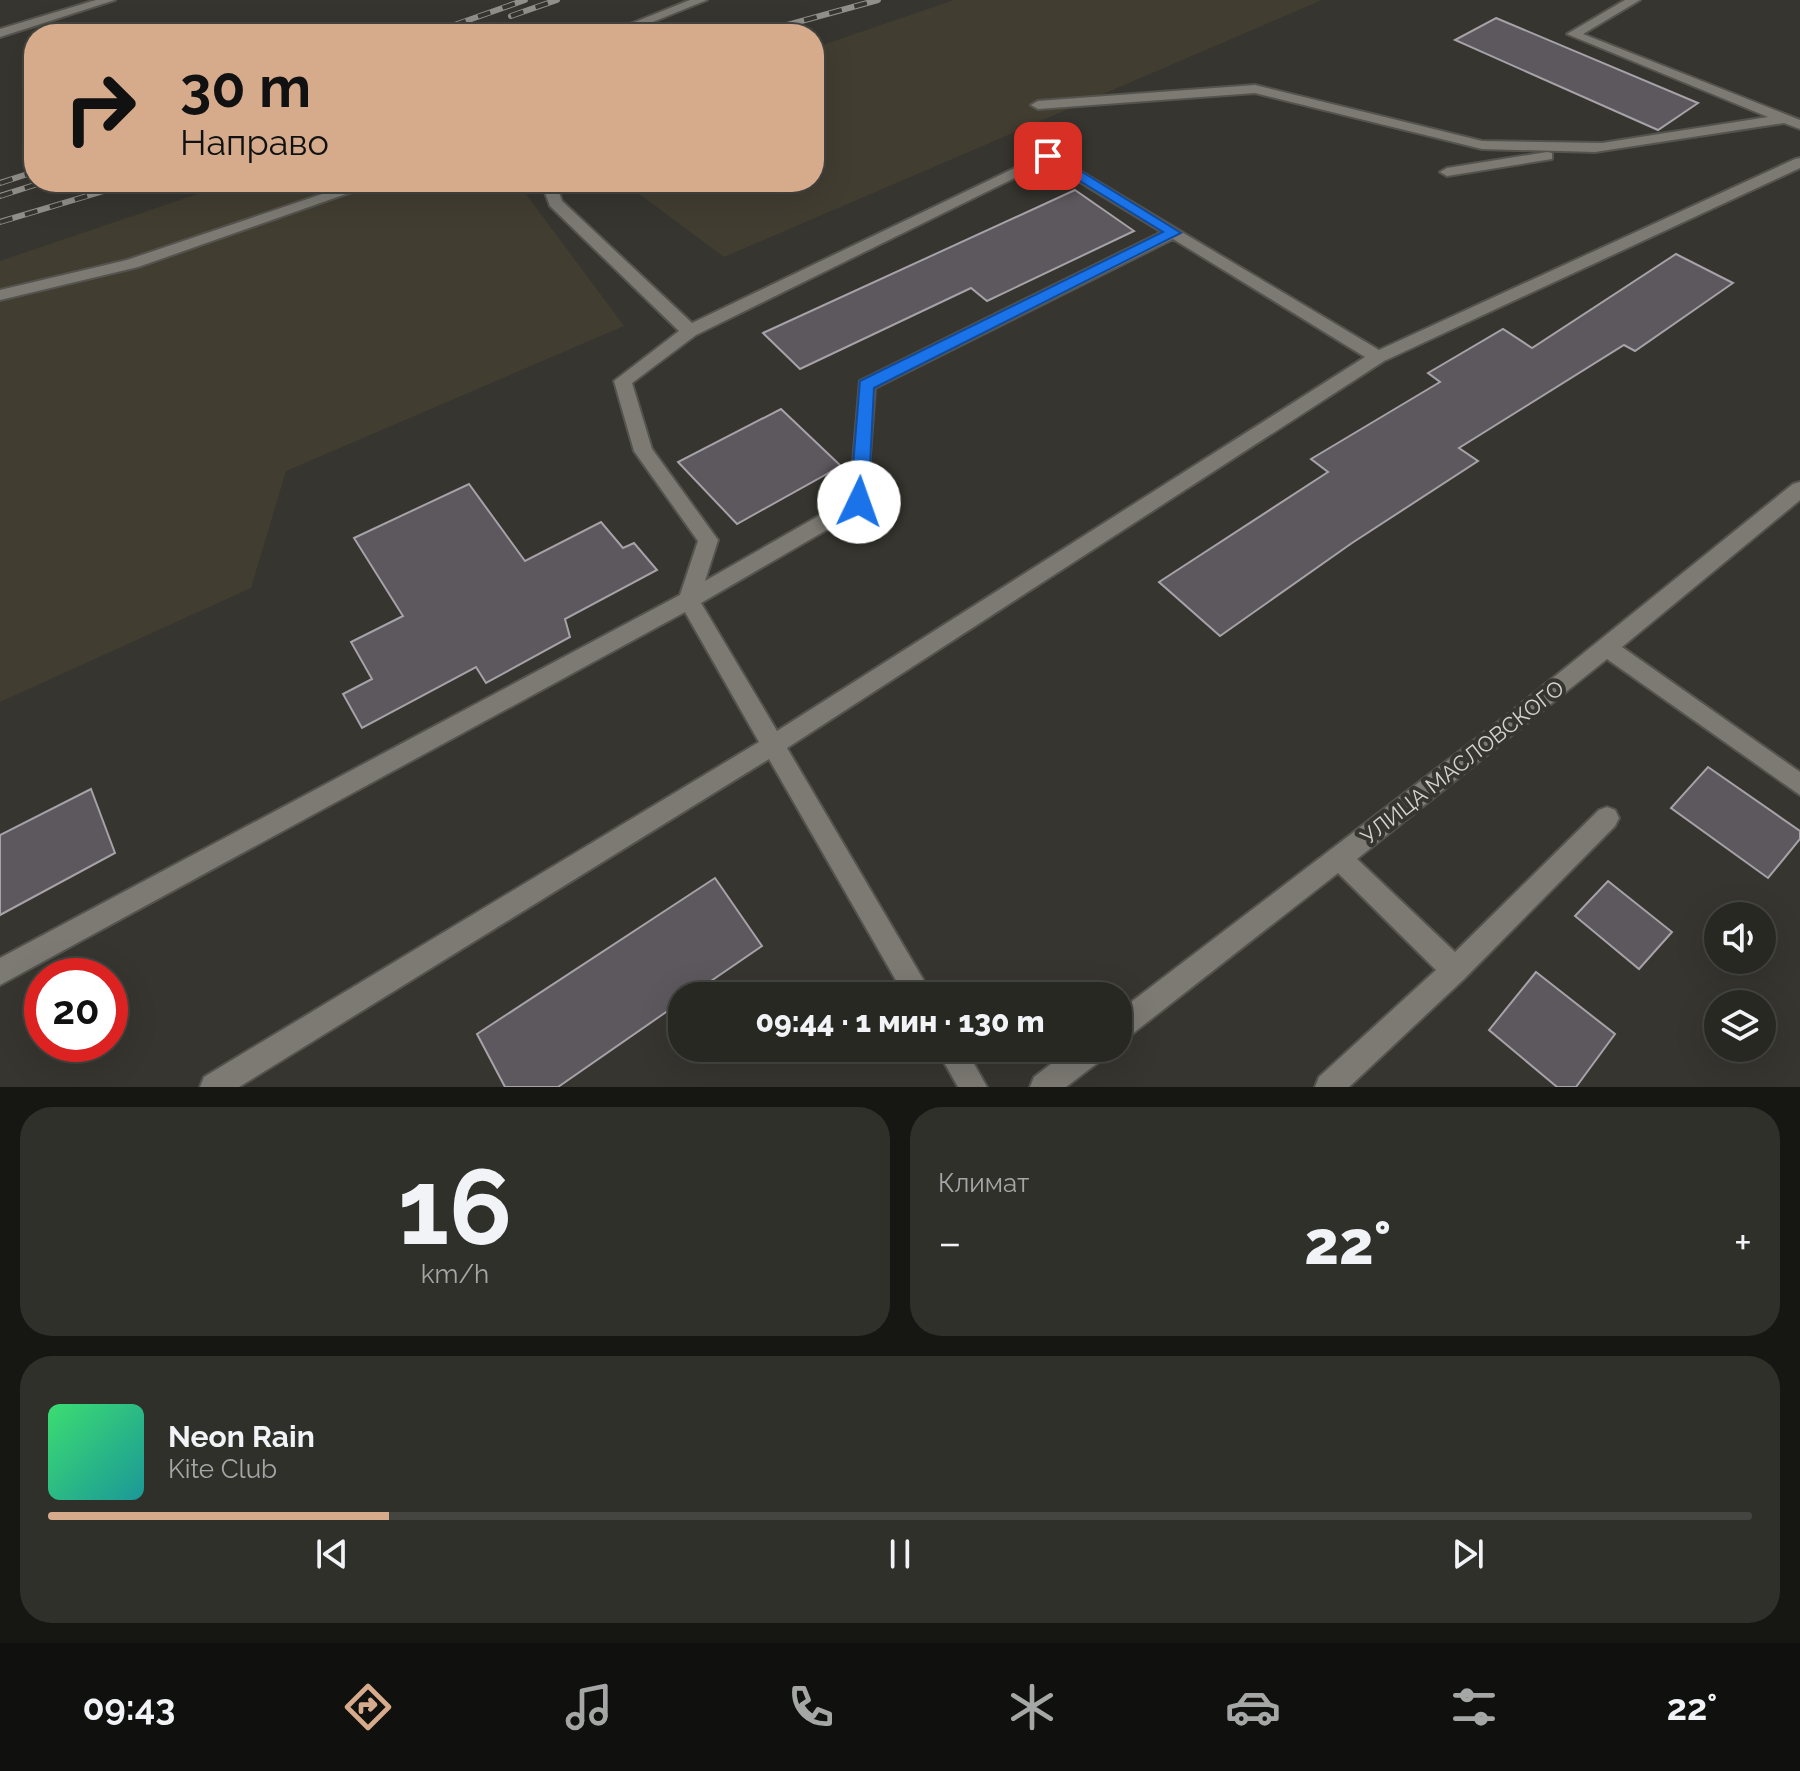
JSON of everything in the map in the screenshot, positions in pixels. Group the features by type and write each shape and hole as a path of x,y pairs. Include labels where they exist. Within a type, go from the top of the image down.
{"street":[{"path":"25,24 76,4 109,0"},
{"path":"637,24 701,0"},
{"path":"1634,0 1573,34 1800,125"},
{"path":"2,33 24,24"},
{"path":"1038,105 1255,89 1482,145 1605,147"},
{"path":"1447,172 1785,119"},
{"path":"912,982 689,600 708,540 643,451 623,381 690,331 1048,156 1378,357"},
{"path":"214,1087 773,745 1378,357 1800,162"},
{"path":"0,295 132,264 344,192"},
{"path":"551,192 555,203 690,331"},
{"path":"0,972 689,600 859,502 866,385 1173,233"},
{"name":"УЛИЦА МАСЛОВСКОГО","path":"1132,1018 1606,647 1800,489"},
{"path":"1606,647 1800,785"},
{"path":"1329,1087 1455,970 1607,818"},
{"path":"1339,858 1455,970"},
{"path":"958,1062 973,1087"},
{"path":"1044,1087 1076,1062"}],"shaded area":[{"path":"954,0 1322,0 724,257 636,192 824,192 824,45"},
{"path":"204,192 524,192 624,326 286,471 251,588 0,702 0,261"}],"building":[{"path":"1496,18 1698,103 1658,130 1455,40"},
{"path":"1075,190 1134,231 987,301 971,288 800,369 763,333"},
{"path":"1676,254 1733,283 1635,351 1624,345 1459,448 1478,461 1352,543 1220,636 1159,582 1328,472 1311,459 1440,382 1428,373 1503,329 1532,348"},
{"path":"781,409 841,466 737,524 678,462"},
{"path":"469,484 525,561 601,522 623,548 634,543 657,570 565,619 570,637 486,683 476,667 362,728 343,694 372,679 351,642 403,616 354,538"},
{"path":"1708,767 1800,831 1800,839 1768,878 1671,808"},
{"path":"91,789 115,853 0,915 0,835"},
{"path":"715,878 762,946 709,982 668,982 668,1011 558,1087 505,1087 477,1034"},
{"path":"1608,881 1672,932 1639,969 1575,916"},
{"path":"1536,972 1615,1034 1576,1087 1557,1087 1489,1030"}],"railway":[{"path":"457,24 525,0"},
{"path":"511,16 557,0"},
{"path":"790,24 878,0"},
{"path":"0,183 24,175"},
{"path":"0,196 24,188"},
{"path":"0,222 100,192"}],"route":[{"path":"859,502 866,385 1173,233 1048,156"}]}
